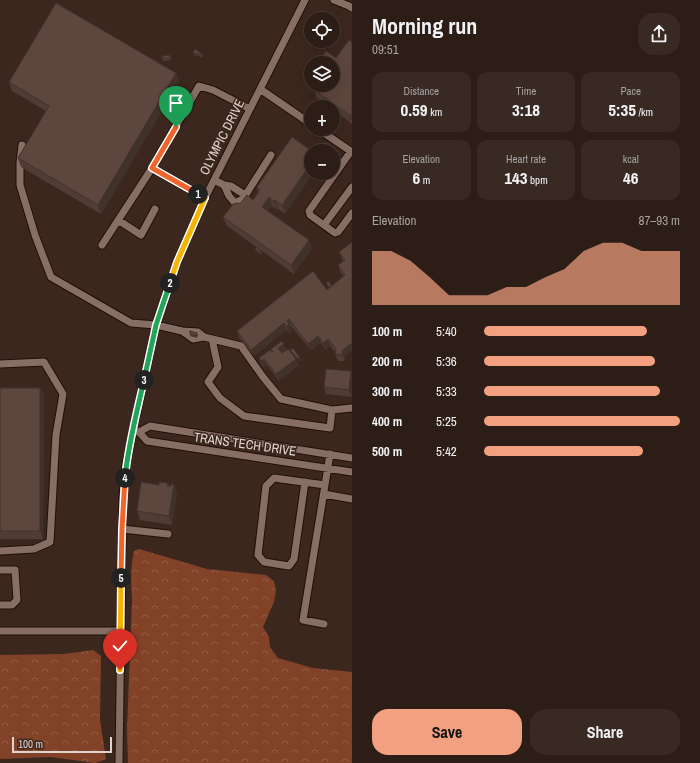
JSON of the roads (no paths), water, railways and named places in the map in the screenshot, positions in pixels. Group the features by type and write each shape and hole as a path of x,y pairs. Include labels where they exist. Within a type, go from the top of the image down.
{"street":[{"name":"OLYMPIC DRIVE","path":"119,763 123,496 126,466 136,431 156,325 177,262 205,198 305,0"},
{"path":"334,0 349,5"},
{"path":"102,245 152,168 199,86 213,90 250,109"},
{"path":"260,89 304,119"},
{"path":"328,136 352,152 309,211 310,215 335,233 338,232 352,213"},
{"path":"22,145 20,185 35,235 51,277 131,323 156,325 182,331 193,339 204,337 241,346 281,399 332,410 352,408"},
{"path":"224,185 229,196 235,203 243,199 271,155"},
{"path":"152,168 205,198"},
{"path":"214,180 224,185 231,186 245,195"},
{"path":"324,226 352,187"},
{"path":"118,220 141,235 155,209"},
{"path":"212,339 218,367 208,382 220,398 244,416 330,428 332,410"},
{"path":"0,364 44,362 63,394 56,435 50,542 34,549 0,551"},
{"name":"TRANS TECH DRIVE","path":"352,458 150,426 136,431 147,441 352,472"},
{"path":"324,624 303,620 330,454"},
{"path":"305,482 294,559 289,566 264,562 258,555 266,486 274,478 305,482 325,485"},
{"path":"324,494 352,499"},
{"path":"122,529 168,534"},
{"path":"0,570 15,570 18,600 12,605 0,605"},
{"path":"0,631 120,632"}]}
